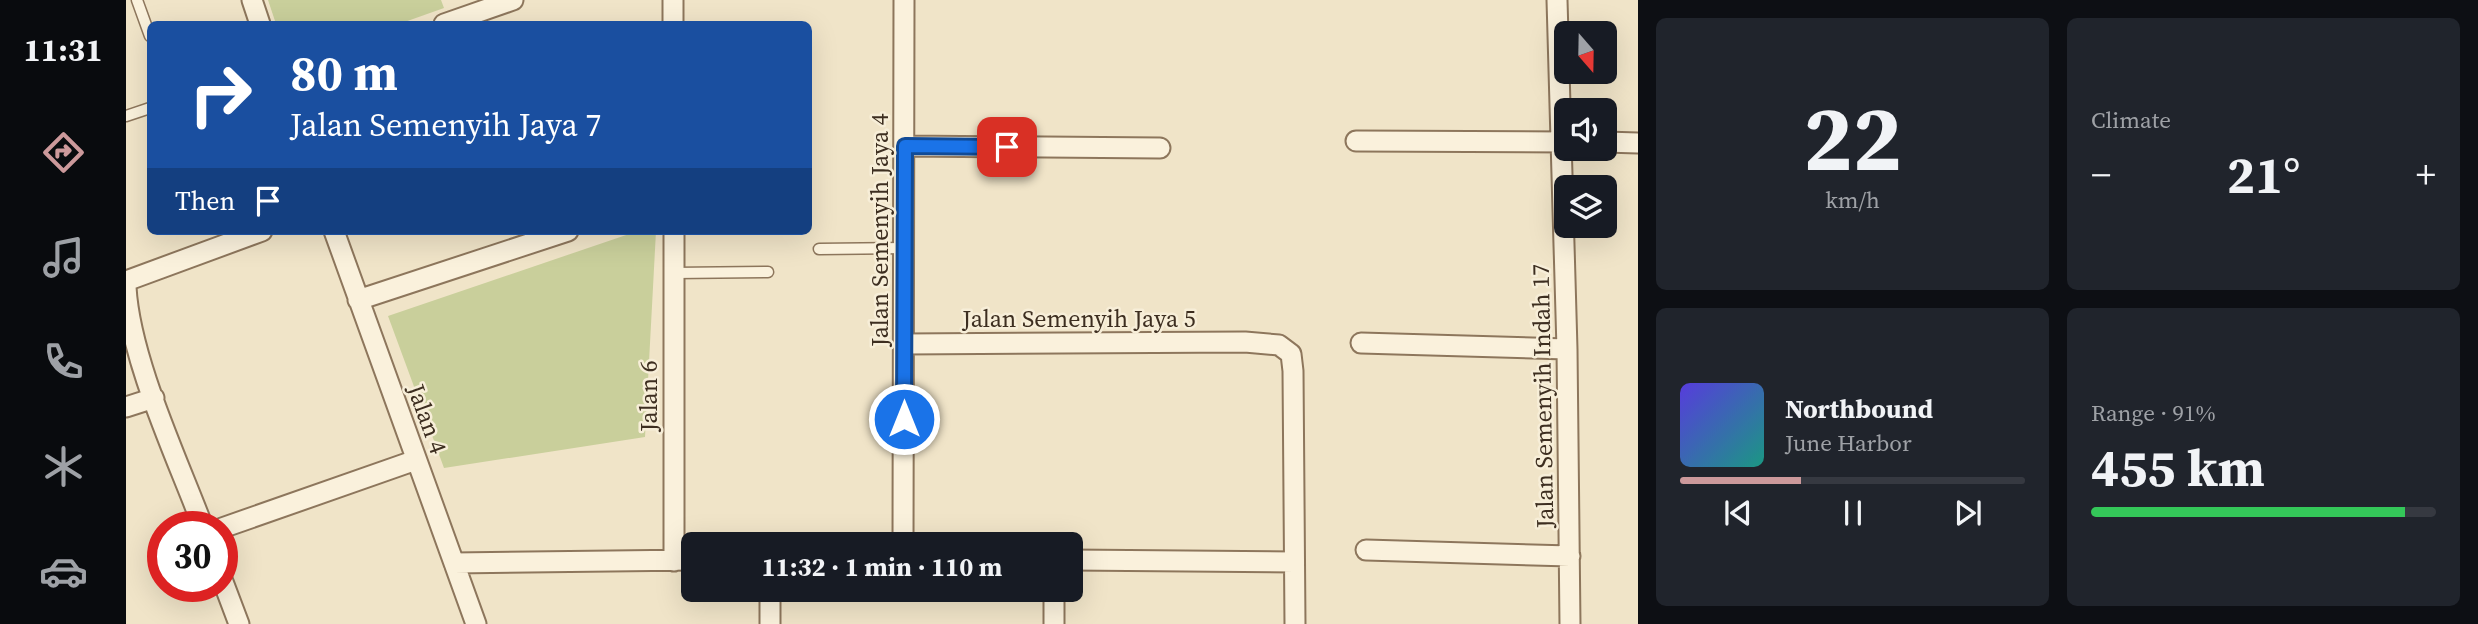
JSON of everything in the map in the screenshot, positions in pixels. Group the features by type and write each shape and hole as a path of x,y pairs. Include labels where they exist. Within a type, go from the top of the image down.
{"street":[{"path":"252,0 259,21"},
{"path":"453,14 513,0"},
{"path":"673,0 673,21"},
{"name":"Jalan Semenyih Jaya 4","path":"903,532 904,0"},
{"name":"Jalan Semenyih Indah 17","path":"1557,0 1562,98"},
{"path":"1356,141 1554,142"},
{"path":"1617,142 1638,143"},
{"path":"905,146 1160,148"},
{"name":"Jalan Semenyih Indah 17","path":"1564,161 1570,624"},
{"path":"126,281 251,235"},
{"name":"Jalan 4","path":"335,235 476,624"},
{"path":"358,300 556,235"},
{"name":"Jalan 6","path":"674,235 682,532"},
{"path":"126,287 127,310 154,398 196,511"},
{"name":"Jalan Semenyih Jaya 5","path":"904,344 1254,342 1279,345 1291,354 1294,562"},
{"path":"1362,343 1567,349"},
{"path":"126,407 154,398"},
{"path":"238,522 416,460"},
{"path":"1366,550 1570,556"},
{"path":"1083,560 1294,562 1295,624"},
{"path":"454,563 681,561"},
{"path":"231,602 239,624"},
{"path":"770,602 770,624"},
{"path":"1054,602 1054,624"}],"lane":[{"path":"137,0 147,28"},
{"path":"126,116 147,109"},
{"path":"819,249 905,248"},
{"path":"674,273 768,272"}],"green space":[{"path":"268,0 441,0 444,8 407,21 275,21"},
{"path":"626,235 656,235 645,437 444,468 388,316"}],"route":[{"path":"904,419 905,146 1007,147"}]}
